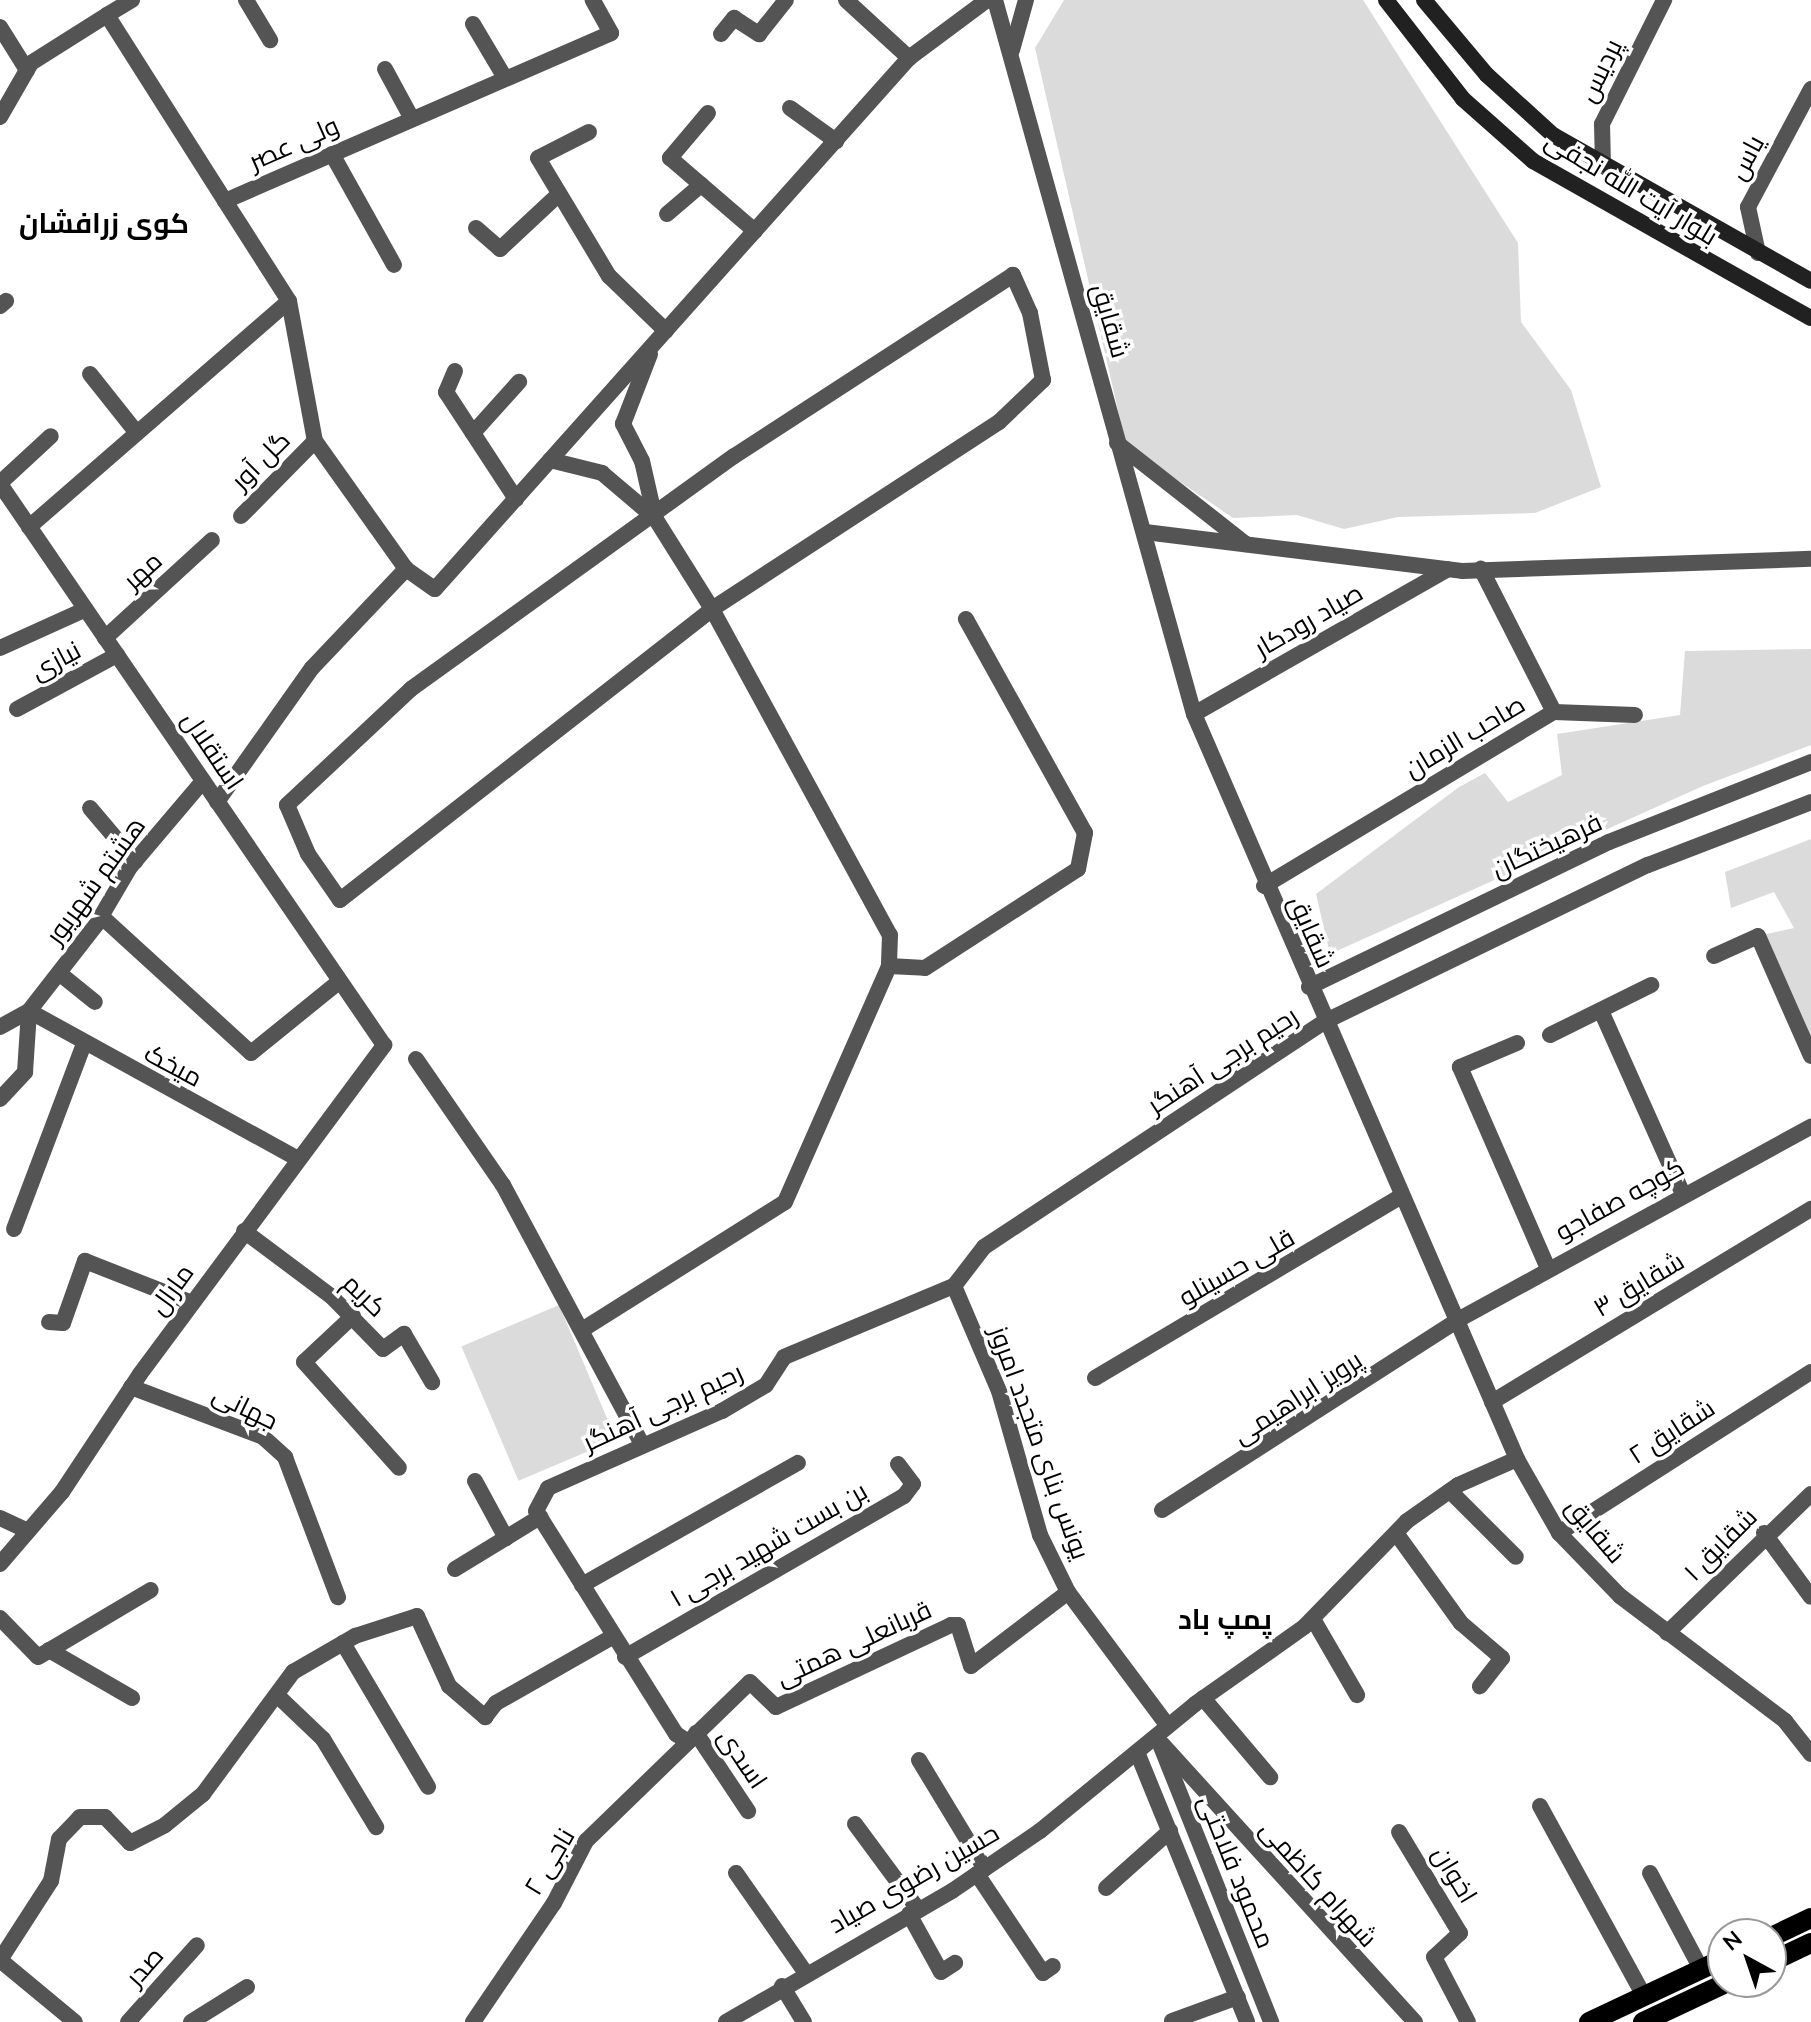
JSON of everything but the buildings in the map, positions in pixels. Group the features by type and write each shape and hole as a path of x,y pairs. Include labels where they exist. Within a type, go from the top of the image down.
{"main road":[{"name":"بلوار آیت الله نجفی","path":"1386,0 1463,99 1533,161 1811,318"},
{"name":"بلوار آیت الله نجفی","path":"1424,0 1487,75 1553,135 1603,167 1811,281"},
{"path":"1787,1929 1811,1918"},
{"path":"1787,1954 1811,1943"},
{"path":"1589,2022 1707,1966"},
{"path":"1643,2022 1707,1992"}],"street":[{"path":"0,117 27,70 132,0"},
{"path":"246,0 270,40"},
{"name":"ولی عصر","path":"225,201 611,33 593,0"},
{"path":"721,34 734,18 759,34 786,0"},
{"path":"846,0 909,58"},
{"path":"107,15 289,301 315,441 406,569 435,589 909,58 987,0"},
{"name":"شقایق","path":"995,0 1194,714 1264,886 1517,1459 1559,1533 1667,1633 1785,1721 1811,1754"},
{"path":"1011,59 1026,0"},
{"name":"پردیس","path":"1603,167 1602,124 1664,0"},
{"path":"473,24 505,78"},
{"path":"0,27 27,70"},
{"path":"385,69 412,119"},
{"name":"یاس","path":"1758,253 1748,207 1811,89"},
{"path":"790,108 836,141"},
{"path":"708,113 670,158 755,231"},
{"path":"589,132 538,158 609,276 666,331"},
{"path":"332,154 394,265"},
{"path":"667,214 701,185"},
{"path":"476,228 500,249 558,195"},
{"path":"1013,275 1030,313 1043,380 1025,402 712,609 340,900 308,854 287,805 309,777 483,634 655,518 734,456 1013,275"},
{"path":"29,527 289,301"},
{"path":"654,345 623,424 642,461 655,518"},
{"path":"455,371 446,392 516,499"},
{"path":"90,374 137,433"},
{"path":"473,433 519,382"},
{"path":"0,483 51,436"},
{"name":"گل آور","path":"241,516 315,441"},
{"path":"1117,443 1247,545"},
{"path":"550,460 602,473 655,518 712,609 890,935 889,966 785,1202 585,1328"},
{"name":"استقلال","path":"0,483 384,1045"},
{"path":"1145,532 1448,569 1811,559"},
{"name":"مهر","path":"105,638 212,540"},
{"path":"217,802 312,668 406,569"},
{"name":"صیاد رودکار","path":"1194,714 1448,569"},
{"name":"صاحب الزمان","path":"1264,886 1554,712 1481,569"},
{"path":"0,648 86,609"},
{"path":"889,966 925,968 1078,869 1085,833 966,619"},
{"name":"نیازی","path":"17,709 117,655"},
{"path":"1554,712 1635,715"},
{"name":"فرهیختگان","path":"1309,987 1609,842 1811,762"},
{"name":"هشتم شهریور","path":"29,1011 101,916 135,861 203,781"},
{"path":"1324,1022 1648,865 1811,802"},
{"path":"90,808 135,861"},
{"path":"101,916 251,1053 340,981"},
{"path":"1714,956 1758,936 1811,1056"},
{"path":"59,973 95,1002"},
{"path":"1550,1035 1602,1013 1651,985"},
{"path":"0,1027 29,1011"},
{"path":"0,1099 25,1072 29,1011"},
{"name":"میخک","path":"29,1011 296,1158"},
{"path":"1602,1013 1682,1192"},
{"name":"رحیم برجی آهنگر","path":"540,1517 536,1511 548,1488 766,1385 784,1357 954,1286 984,1247 1324,1022"},
{"path":"1517,1043 1460,1067 1548,1268"},
{"path":"14,1229 84,1044"},
{"name":"مارال","path":"0,1564 28,1531 296,1158 384,1045"},
{"path":"416,1059 503,1185 585,1328 642,1444"},
{"name":"کوچه صفاجو","path":"1456,1321 1682,1192 1811,1127"},
{"name":"قلی حسینلو","path":"1095,1378 1401,1196"},
{"name":"شقایق ۳","path":"1492,1402 1811,1209"},
{"name":"کریم","path":"244,1231 353,1316 383,1349 404,1334 432,1382"},
{"path":"49,1322 63,1323 85,1261 192,1303"},
{"name":"یونس بنای متجدد امروز","path":"954,1286 999,1391 1040,1535 1068,1592 1163,1733"},
{"path":"353,1316 304,1362 399,1468"},
{"name":"پرویز ابراهیمی","path":"1162,1510 1456,1321"},
{"name":"شقایق ۲","path":"1559,1533 1811,1372"},
{"name":"جهانی","path":"131,1387 263,1437 285,1457 338,1597"},
{"name":"حسین رضوی صیاد","path":"726,2022 805,1972 981,1872 1139,1757 1203,1698 1313,1619 1396,1533 1450,1491 1517,1459"},
{"path":"582,1585 798,1463"},
{"name":"بن بست شهید برجی ۱","path":"625,1657 904,1496 913,1484 898,1464"},
{"path":"475,1481 506,1538"},
{"path":"1450,1491 1516,1557"},
{"name":"شقایق ۱","path":"1667,1633 1764,1533 1811,1494"},
{"path":"455,1569 540,1517 625,1657 692,1738"},
{"path":"0,1518 28,1531"},
{"path":"1396,1533 1461,1623 1502,1658 1480,1686"},
{"path":"1764,1533 1811,1597"},
{"path":"0,1618 38,1657 151,1590"},
{"name":"قربانعلی همتی","path":"692,1738 750,1682 776,1707 951,1625 958,1625 971,1666 1068,1592"},
{"path":"75,2022 0,1960 51,1881 59,1839 80,1817 105,1817 130,1843 165,1825 203,1794 280,1698 293,1672 343,1643 417,1616 449,1686 485,1717 496,1703 612,1637"},
{"path":"1313,1619 1357,1695"},
{"path":"343,1643 428,1787"},
{"path":"49,1650 132,1698"},
{"path":"280,1698 323,1739 376,1827"},
{"path":"1203,1698 1270,1777"},
{"name":"محمود فلاحتی","path":"1163,1733 1266,2020"},
{"name":"شهرام کاظمی","path":"1163,1733 1415,2022"},
{"name":"اسدی","path":"692,1738 748,1811"},
{"name":"ناجی ۲","path":"473,2022 554,1903 586,1841 692,1738"},
{"name":"محمود فلاحتی","path":"1139,1757 1247,2022"},
{"path":"919,1760 981,1872 1043,1973 1053,1966"},
{"path":"1540,1806 1644,1996"},
{"path":"855,1824 914,1912 941,1972 955,1963"},
{"path":"1106,1888 1170,1831"},
{"name":"اخوان","path":"1399,1832 1460,1933 1434,1957 1468,2022"},
{"path":"736,1873 805,1972"},
{"path":"1650,1873 1701,1969"},
{"path":"1207,1920 1224,1909"},
{"name":"صدر","path":"128,2022 197,1945"},
{"path":"782,1986 804,2022"},
{"path":"191,2022 247,1987"},
{"path":"1172,2021 1238,1997"}],"shaded area":[{"path":"1064,0 1363,0 1518,243 1521,322 1571,390 1601,487 1535,513 1398,517 1344,529 1297,515 1233,518 1126,445 1035,48"},
{"path":"1811,649 1811,745 1703,786 1330,954 1316,894 1459,787 1485,773 1508,802 1562,775 1557,734 1680,715 1685,651"},
{"path":"1811,839 1811,1056 1758,936 1794,928 1774,892 1731,908 1725,872"},
{"path":"559,1305 616,1439 518,1481 461,1346"}],"district":[{"name":"کوی زرافشان","path":"104,224"},
{"name":"پمپ باد","path":"1225,1620"}]}
